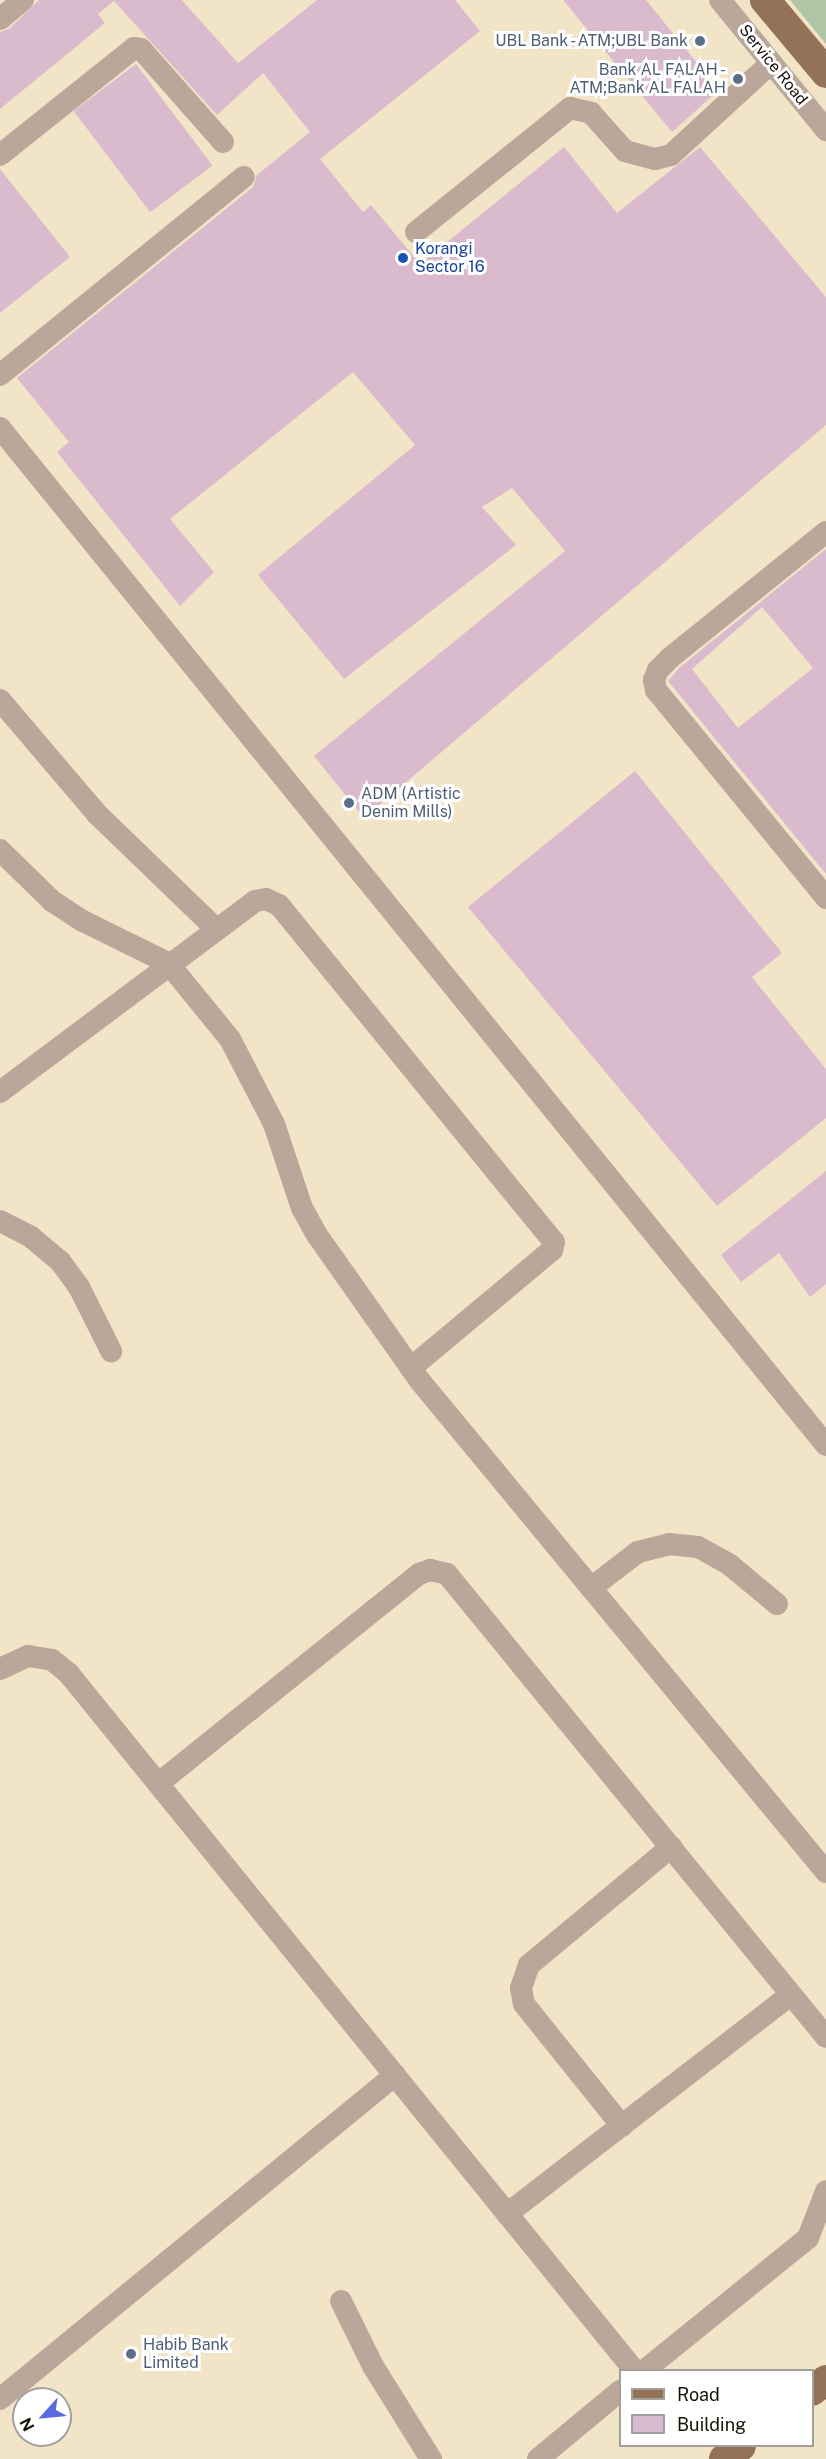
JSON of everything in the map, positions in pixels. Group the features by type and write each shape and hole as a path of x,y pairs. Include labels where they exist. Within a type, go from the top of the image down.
{"main road":[{"path":"765,0 826,73"},
{"path":"814,2390 826,2380"},
{"path":"724,2459 739,2447"}],"street":[{"path":"0,19 22,0"},
{"name":"Service Road","path":"720,0 826,130"},
{"path":"0,155 134,48 141,49 223,142"},
{"path":"416,232 570,108 591,113 625,151 655,159 671,155 771,63"},
{"path":"0,375 244,177"},
{"path":"0,428 826,1445"},
{"path":"826,532 670,658 657,670 654,680 656,690 826,898"},
{"path":"0,700 97,814 216,928"},
{"path":"0,850 52,901 83,921 168,963 230,1039 274,1124 302,1208 317,1235 411,1368 826,1872"},
{"path":"0,1092 168,963 255,901 266,899 279,905 551,1234 552,1250 411,1368"},
{"path":"0,1221 31,1238 60,1261 79,1287 111,1351"},
{"path":"591,1588 638,1552 669,1545 698,1547 722,1560 777,1604"},
{"path":"159,1784 419,1574 439,1570 447,1574 826,2037"},
{"path":"0,1669 28,1656 52,1660 69,1674 633,2369"},
{"path":"622,2126 524,2004 521,1988 529,1965 671,1847"},
{"path":"507,2214 790,1995"},
{"path":"0,2399 395,2075"},
{"path":"646,2369 808,2238 826,2191"},
{"path":"341,2301 373,2366 431,2459"},
{"path":"538,2459 619,2393"}],"green space":[{"path":"790,0 826,0 826,44"}],"building":[{"path":"39,0 182,0 238,63 317,0 455,0 480,31 320,159 363,212 371,205 420,264 564,147 617,213 700,147 826,297 826,425 364,818 314,756 565,551 512,488 482,507 516,545 344,679 258,575 415,445 353,372 170,519 214,572 180,606 57,452 69,442 17,378 253,187 257,175 310,132 263,73 217,115 114,1 98,14 105,23 0,109 0,32 9,29"},
{"path":"563,0 646,0 719,90 672,132"},
{"path":"136,64 212,165 150,212 74,111"},
{"path":"0,169 70,257 0,313"},
{"path":"826,549 826,874 668,681 679,668","holes":["762,607 813,668 738,728 692,669"]},
{"path":"635,771 782,953 752,977 826,1069 826,1118 717,1206 468,907"},
{"path":"826,1171 826,1284 810,1297 779,1253 741,1282 721,1255"}],"place":[{"name":"UBL Bank - ATM;UBL Bank","path":"700,41"},
{"name":"Bank AL FALAH - ATM;Bank AL FALAH","path":"738,79"},
{"name":"Korangi Sector 16","path":"403,258"},
{"name":"ADM (Artistic Denim Mills)","path":"349,803"},
{"name":"Habib Bank Limited","path":"131,2354"}]}
